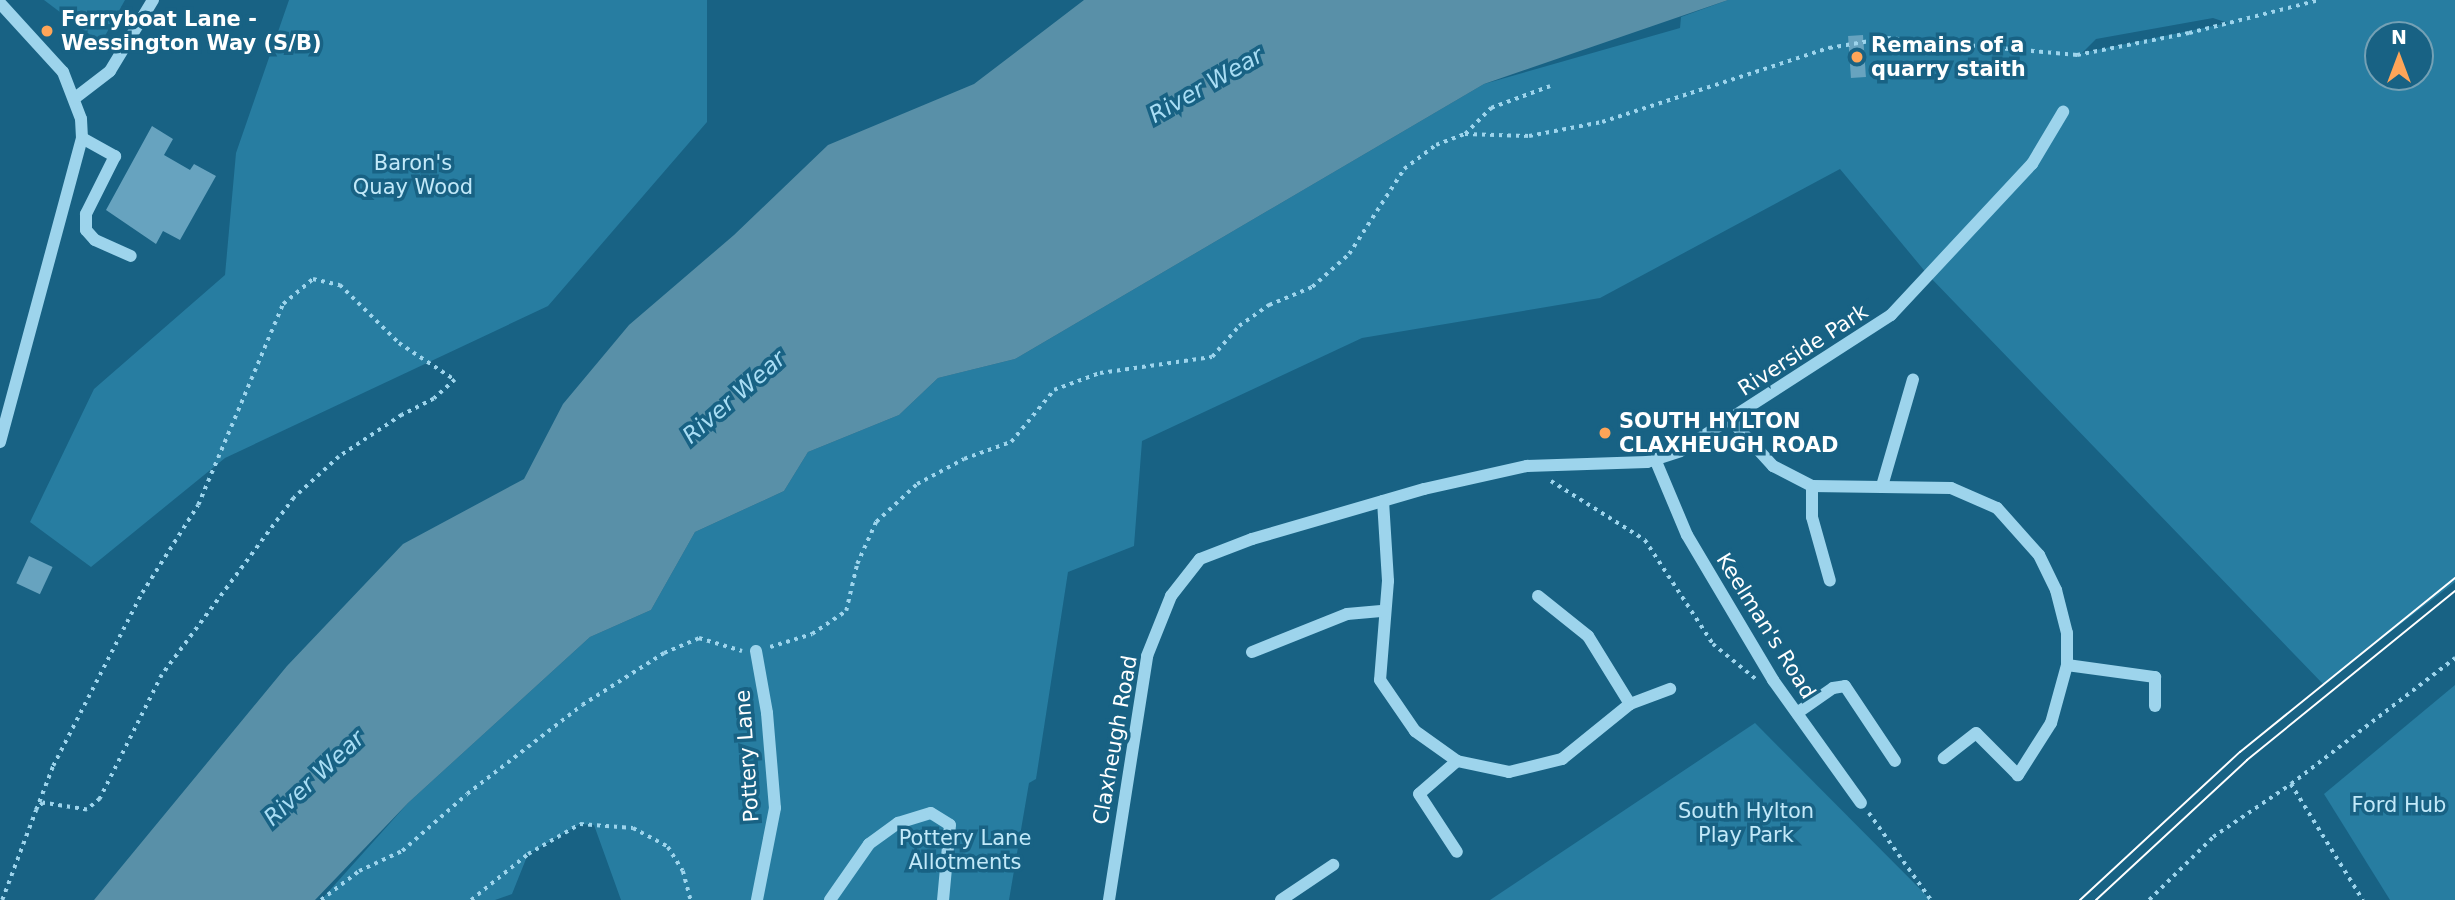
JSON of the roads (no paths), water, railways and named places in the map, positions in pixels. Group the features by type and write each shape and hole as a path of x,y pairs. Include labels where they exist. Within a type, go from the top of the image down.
{"street":[{"path":"75,98 110,71 153,0"},
{"path":"0,3 41,43 63,72 75,98 82,138 0,442"},
{"name":"Riverside Park","path":"1200,559 1252,539 1383,501 1527,466 1655,459 1680,451 1891,315 2032,164 2063,112"},
{"path":"82,138 115,156 86,214 86,230 95,240 131,256"},
{"path":"1882,486 1913,379"},
{"path":"1730,419 1773,466 1812,486 1951,488 1997,508 2019,528 2039,555 2056,590 2067,633 2067,665 2051,723 2018,775 1976,733 1944,758"},
{"name":"Keelman's Road","path":"1655,459 1687,536 1773,680 1861,803"},
{"path":"1812,486 1812,517 1830,581"},
{"path":"1383,501 1388,581 1380,680 1415,732 1457,761 1509,772 1562,759 1630,704 1670,689"},
{"name":"Claxheugh Road","path":"1109,900 1147,656 1171,596 1200,559"},
{"path":"1538,596 1588,636 1630,704"},
{"path":"1252,652 1347,614 1384,611"},
{"name":"Pottery Lane","path":"756,651 767,713 775,808 757,900"},
{"path":"2067,665 2155,677 2155,706"},
{"path":"1797,713 1833,688 1844,686 1895,761"},
{"path":"1457,761 1419,793 1457,852"},
{"path":"830,900 869,844 898,823 931,813 950,825 943,900"},
{"path":"1281,900 1333,865"}],"water":[{"name":"River Wear","path":"1084,0 1728,0 1484,84 1015,359 938,378 899,415 808,452 784,491 695,532 651,610 590,637 408,803 315,900 94,900 287,666 403,544 524,479 563,404 629,325 734,235 828,145 974,84"}],"tram line":[{"path":"2080,900 2240,752 2455,578"},
{"path":"2096,900 2247,760 2455,591"}],"place":[{"name":"Ferryboat Lane - Wessington Way (S/B)","path":"47,31"},
{"name":"Remains of a quarry staith","path":"1857,57"},
{"name":"SOUTH HYLTON CLAXHEUGH ROAD","path":"1605,433"}],"park label":[{"name":"Baron's Quay Wood","path":"413,175"},
{"name":"Ford Hub","path":"2399,805"},
{"name":"South Hylton Play Park","path":"1746,823"},
{"name":"Pottery Lane Allotments","path":"965,850"}]}
